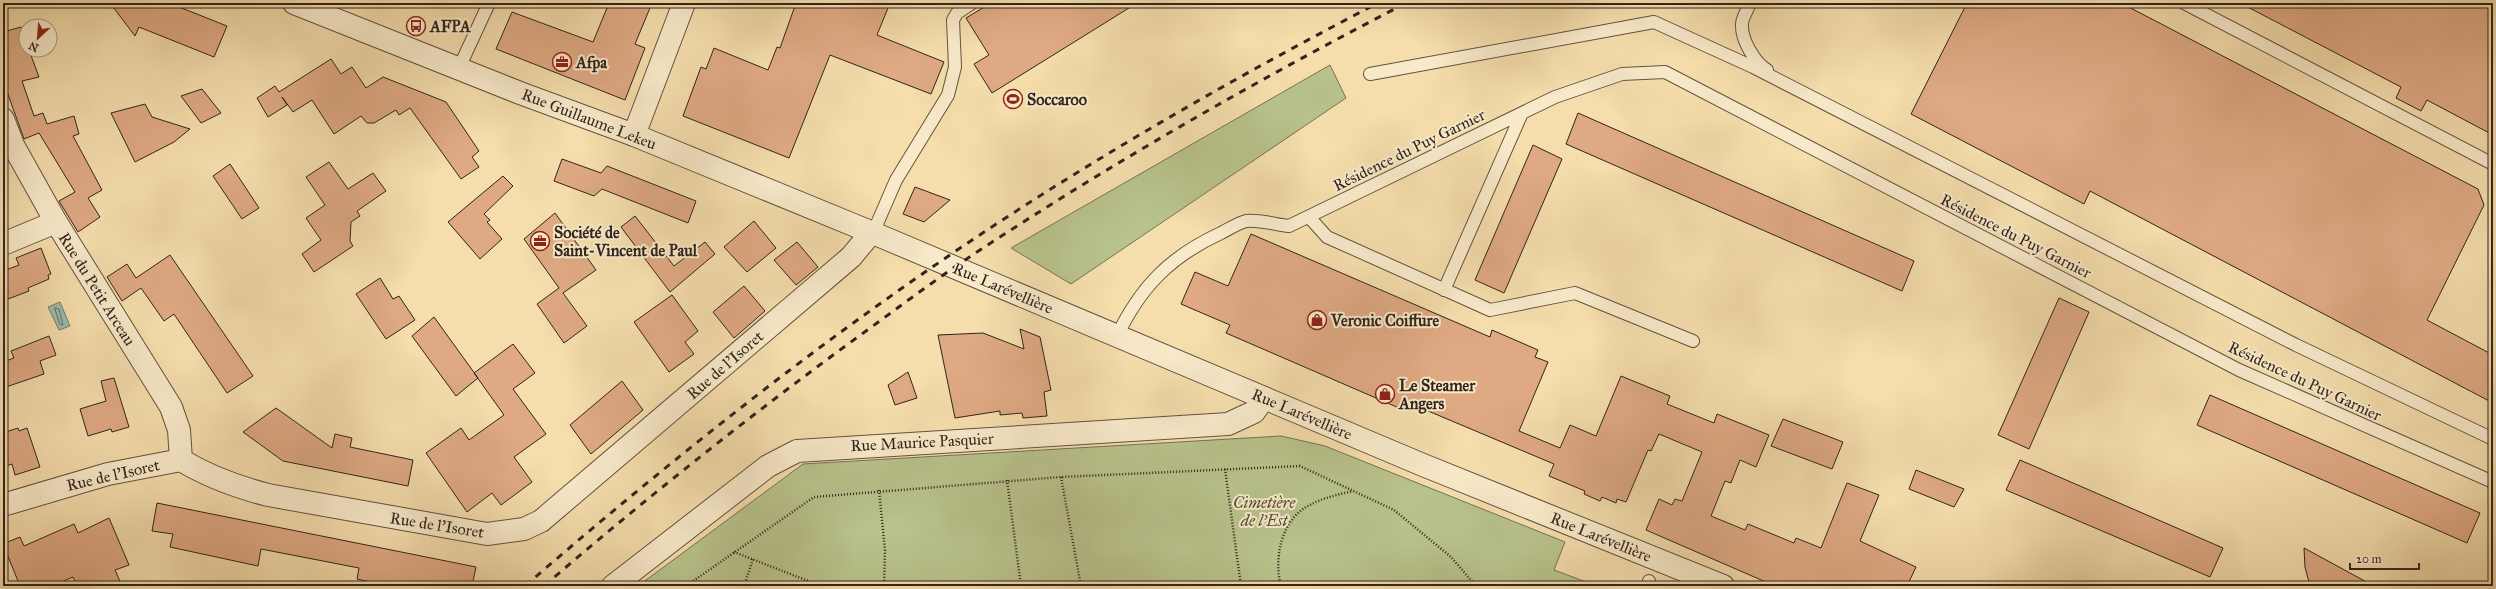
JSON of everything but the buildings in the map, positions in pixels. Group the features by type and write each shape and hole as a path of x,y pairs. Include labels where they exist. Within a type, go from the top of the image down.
{"street":[{"name":"Rue Guillaume Lekeu","path":"294,3 634,135 875,234"},
{"path":"634,135 684,3"},
{"name":"Rue du Petit Arceau","path":"3,119 13,145 56,222 171,407 179,430 181,460"},
{"path":"3,244 56,222"},
{"name":"Rue Larévellière","path":"875,234 1423,465 1723,586"},
{"name":"Rue de l'Isoret","path":"3,505 114,472 181,460 205,474 235,487 268,495 469,532 505,533 524,529 541,522 566,501 851,257 875,234"},
{"name":"Rue Maurice Pasquier","path":"614,586 768,466 797,451 1228,424 1254,412 1264,398"}],"lane":[{"path":"459,68 490,3"},
{"path":"875,234 896,180 948,95 955,66 953,20 957,13 972,3"},
{"path":"1750,3 1742,23 1748,47 1762,67 1829,106"},
{"path":"2184,3 2493,164"},
{"path":"1370,74 1654,22 1753,67 2296,345 2493,439"},
{"name":"Résidence du Puy Garnier","path":"1117,336 1128,314 1144,289 1166,267 1194,246 1247,221 1289,226 1555,97 1622,74 1665,72 2239,370 2493,482"},
{"path":"1444,290 1522,113"},
{"path":"1309,216 1327,237 1490,310 1575,293 1693,341"}],"path":[{"path":"686,586 814,497 879,490 1008,480 1300,466 1394,510 1429,537 1451,557 1476,586"},
{"path":"1225,469 1241,586"},
{"path":"1061,477 1081,586"},
{"path":"1008,480 1021,586"},
{"path":"879,490 885,550 884,586"},
{"path":"1281,586 1278,564 1282,538 1290,525 1302,510 1320,500 1353,490"},
{"path":"734,552 821,586"},
{"path":"744,586 753,559"}],"green space":[{"path":"1330,65 1346,98 1071,284 1011,248"},
{"name":"Cimetière de l'Est","path":"1281,436 1325,446 1565,542 1554,570 1597,586 638,586 803,464"}],"water":[{"path":"60,302 70,326 59,330 48,307"}],"railway":[{"path":"525,586 572,545 717,426 867,313 973,239 1144,132 1260,66 1378,3"},
{"path":"544,586 625,517 750,418 834,354 967,259 1084,184 1190,121 1244,90 1406,3"}],"place":[{"name":"AFPA","path":"416,26"},
{"name":"Afpa","path":"562,62"},
{"name":"Soccaroo","path":"1013,99"},
{"name":"Société de Saint-Vincent de Paul","path":"540,241"},
{"name":"Veronic Coiffure","path":"1317,320"},
{"name":"Le Steamer Angers","path":"1385,394"}]}
